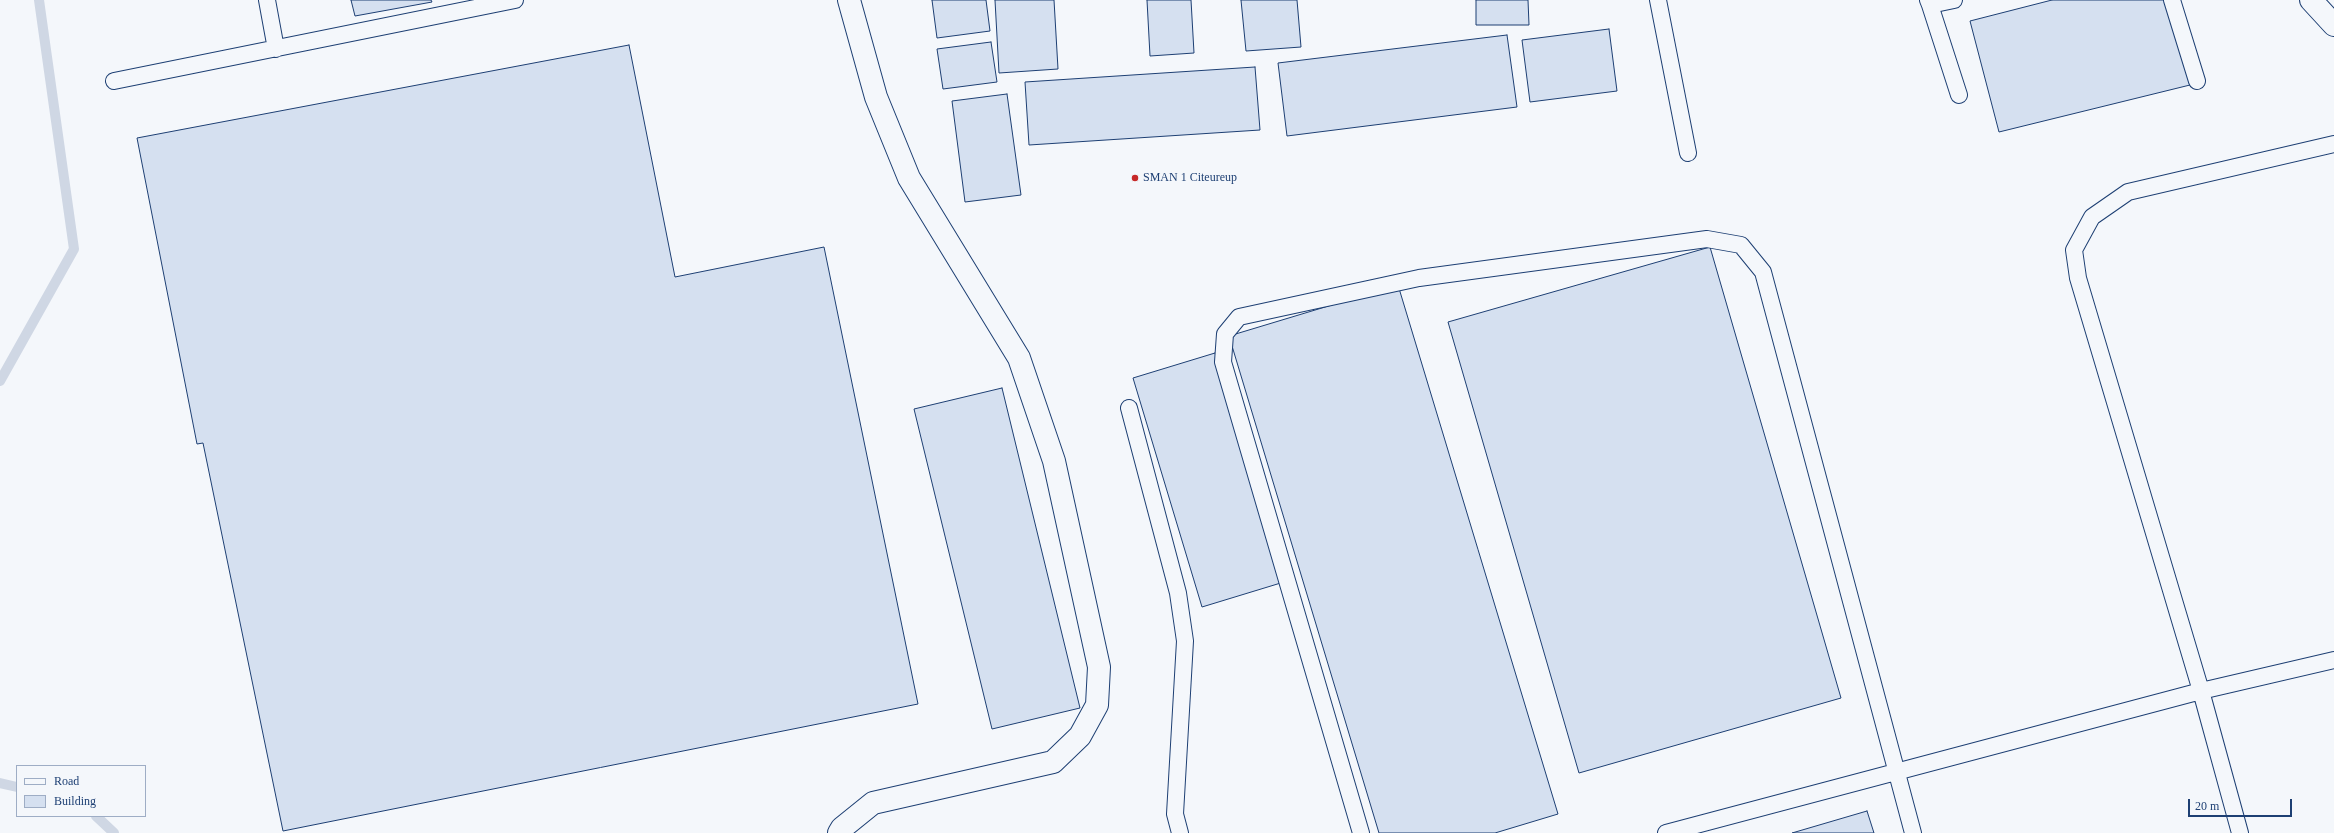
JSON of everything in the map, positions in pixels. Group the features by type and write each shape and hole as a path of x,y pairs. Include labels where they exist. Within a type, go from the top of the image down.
{"street":[{"path":"839,833 842,828 873,803 1053,762 1080,736 1097,705 1099,667 1054,461 1019,358 909,178 876,98 850,0"},
{"path":"2311,0 2334,25"}],"lane":[{"path":"267,0 276,49"},
{"path":"114,80 276,49 516,0"},
{"path":"1658,0 1688,153"},
{"path":"1954,0 1929,2 1959,95"},
{"path":"2172,0 2197,81"},
{"path":"2240,833 2201,691 2078,278 2074,250 2092,216 2128,192 2334,144"},
{"path":"1361,833 1223,362 1225,334 1239,317 1419,278 1707,239 1741,245 1763,272 1913,833"},
{"path":"1129,408 1178,593 1185,641 1175,814 1180,833"},
{"path":"1666,833 1898,773 2201,691 2334,660"}],"building":[{"path":"351,0 431,0 432,2 355,16"},
{"path":"932,0 986,0 990,31 937,38"},
{"path":"995,0 1054,0 1058,69 999,73"},
{"path":"1147,0 1191,0 1194,53 1150,56"},
{"path":"1241,0 1297,0 1301,47 1246,51"},
{"path":"1476,0 1528,0 1529,25 1476,25"},
{"path":"2052,0 2168,0 2190,85 1999,132 1970,21"},
{"path":"1609,29 1617,91 1530,102 1522,40"},
{"path":"1507,35 1517,107 1287,136 1278,63"},
{"path":"991,42 997,82 943,89 937,49"},
{"path":"629,45 675,277 824,247 918,704 283,831 203,443 197,444 137,138"},
{"path":"1255,67 1260,130 1029,145 1025,82"},
{"path":"1007,94 1021,195 965,202 952,101"},
{"path":"1710,247 1841,698 1579,773 1448,322"},
{"path":"1398,285 1558,814 1495,833 1379,833 1229,336"},
{"path":"1215,353 1284,582 1202,607 1133,378"},
{"path":"1002,388 1080,708 992,729 914,409"},
{"path":"1867,811 1874,833 1792,833"}],"waterway":[{"path":"0,381 74,249 39,0"},
{"path":"0,783 16,787"},
{"path":"97,817 114,833"}],"place":[{"name":"SMAN 1 Citeureup","path":"1135,178"}]}
